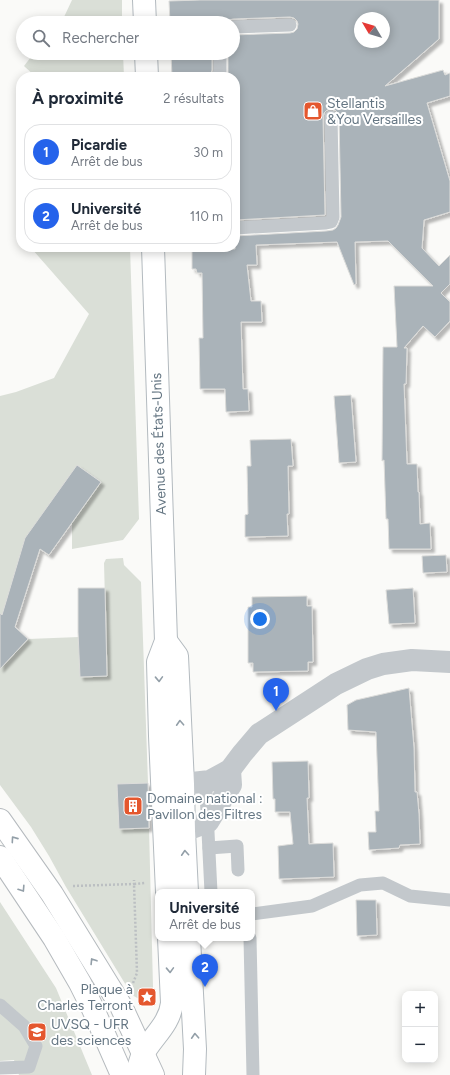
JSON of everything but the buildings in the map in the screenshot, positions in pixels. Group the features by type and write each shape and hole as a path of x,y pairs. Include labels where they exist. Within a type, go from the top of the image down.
{"main road":[{"path":"144,0 145,16"},
{"path":"146,60 147,72"},
{"name":"Avenue des États-Unis","path":"153,252 166,641 158,662 167,889"},
{"path":"166,641 177,656 187,889"},
{"path":"183,784 164,808 184,831"},
{"path":"0,820 52,894 121,1006 152,1075"},
{"path":"0,857 54,938 80,983 122,1075"},
{"path":"136,1075 143,1054 167,1020 171,1010 169,941"},
{"path":"189,941 195,1049 194,1075"}],"street":[{"path":"183,784 210,781 230,770 259,734 336,684 367,669 383,664 412,660 450,662"},
{"path":"184,831 208,822 231,785 230,770"}],"lane":[{"path":"240,27 290,25"},
{"path":"220,60 220,72"},
{"path":"240,228 331,222 334,217 330,117"},
{"path":"205,782 211,889"},
{"path":"209,848 237,846 238,870"},
{"path":"255,914 312,906 360,885 383,883 410,896 450,900"},
{"path":"250,941 253,1075"},
{"path":"0,1005 24,1026 36,1046 29,1067 0,1068"}],"path":[{"path":"132,985 137,973 134,882"},
{"path":"66,887 134,882 145,883"}],"shaded area":[{"path":"72,0 122,0 122,16 64,16"},
{"path":"29,60 123,60 124,72 31,72 24,66"},
{"path":"35,252 130,252 139,519 123,540 72,549 72,523 101,482 77,465 25,539 2,615 6,619 0,626 0,396 16,392 54,378 89,314"},
{"path":"123,558 124,565 141,582 148,783 118,784 119,828 149,828 153,987 149,996 145,1000 139,999 132,995 31,827 0,785 0,669 28,639 79,637 80,677 107,676 104,563 106,559"},
{"name":"UVSQ - UFR des sciences","path":"0,902 56,988 92,1075 19,1075 14,1060 0,1061"}],"place":[{"name":"Stellantis &You Versailles","path":"313,111"},
{"name":"Picardie","path":"276,711"},
{"name":"Domaine national : Pavillon des Filtres","path":"133,806"},
{"name":"Université","path":"205,987"},
{"name":"Plaque à Charles Terront","path":"147,997"},
{"name":"UVSQ - UFR des sciences","path":"37,1032"}]}
